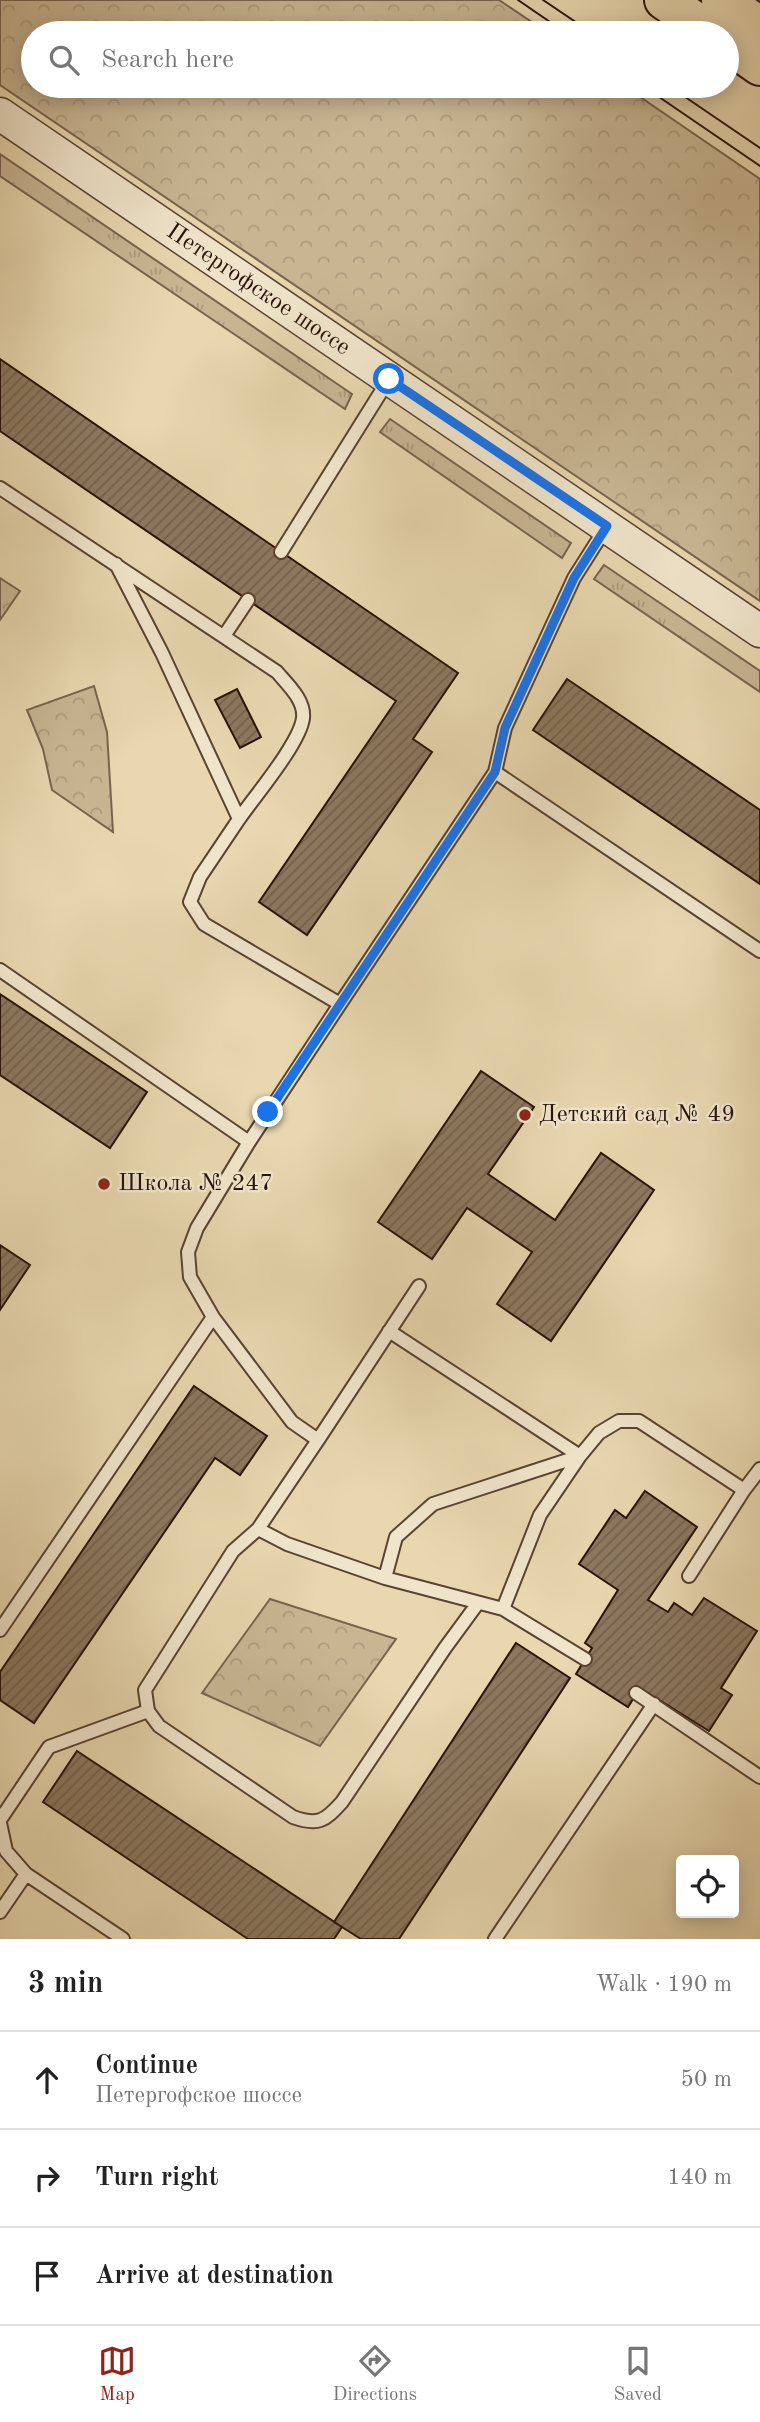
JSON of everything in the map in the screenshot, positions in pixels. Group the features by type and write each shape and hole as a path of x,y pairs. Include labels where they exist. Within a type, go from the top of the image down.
{"main road":[{"path":"664,0 695,21"},
{"path":"722,0 760,26"},
{"path":"739,51 760,66"}],"street":[{"name":"Петергофское шоссе","path":"0,114 760,631"}],"lane":[{"path":"281,552 389,379"},
{"path":"0,488 277,672 295,693 303,716 296,738 200,877 190,902 204,924 340,1004"},
{"path":"318,1440 292,1422 214,1317 190,1277 188,1252 197,1228 249,1142 495,772 505,728 574,578 607,526"},
{"path":"116,564 239,819"},
{"path":"224,636 248,600"},
{"path":"495,772 760,951"},
{"path":"0,970 249,1142"},
{"path":"419,1286 258,1529 233,1551 145,1690 148,1710 159,1726 293,1817 310,1823 329,1817 478,1603"},
{"path":"0,1630 214,1317"},
{"path":"390,1331 580,1456"},
{"path":"503,1609 540,1516 580,1456 599,1433 619,1421 639,1421 744,1490"},
{"path":"385,1578 396,1536 433,1504 580,1456"},
{"path":"689,1576 760,1469"},
{"path":"258,1529 287,1544 385,1578 503,1609 585,1659"},
{"path":"636,1693 760,1777"},
{"path":"495,1939 653,1704"},
{"path":"123,1939 26,1874 6,1851 0,1821 49,1747 148,1710"},
{"path":"0,1912 26,1874"}],"green space":[{"path":"0,0 499,0 530,21 21,21 21,98 642,98 760,179 760,601 0,85"},
{"path":"0,154 352,394 345,409 0,176"},
{"path":"390,419 571,543 562,558 380,432"},
{"path":"604,565 760,671 760,692 594,579"},
{"path":"0,578 20,591 0,620"},
{"path":"94,686 107,732 113,832 52,790 43,749 27,710"},
{"path":"270,1599 396,1639 320,1746 202,1693"}],"building":[{"path":"0,359 458,673 413,739 432,752 307,935 259,902 396,701 0,431"},
{"path":"567,679 760,810 760,884 533,730"},
{"path":"237,689 261,737 240,748 215,700"},
{"path":"0,994 147,1092 110,1148 0,1075"},
{"path":"481,1071 534,1107 488,1174 555,1220 601,1153 654,1190 551,1341 497,1304 532,1252 467,1208 432,1259 378,1222"},
{"path":"0,1245 30,1265 0,1310"},
{"path":"194,1386 267,1436 240,1475 215,1458 34,1723 0,1700 0,1672"},
{"path":"645,1491 697,1527 648,1600 668,1612 674,1603 692,1615 704,1598 757,1631 721,1688 732,1695 709,1731 640,1688 628,1707 576,1674 592,1648 585,1643 618,1590 579,1564 615,1510 626,1518"},
{"path":"516,1643 570,1678 399,1939 361,1939 334,1922"},
{"path":"77,1751 342,1927 334,1939 248,1939 43,1802"}],"tram line":[{"path":"518,0 549,21"},
{"path":"543,0 574,21"},
{"path":"661,98 760,166"},
{"path":"687,98 760,148"}],"place":[{"name":"Детский сад № 49","path":"525,1115"},
{"name":"Школа № 247","path":"104,1184"}],"route":[{"path":"268,1112 495,772 505,728 574,578 607,526 389,379"}]}
